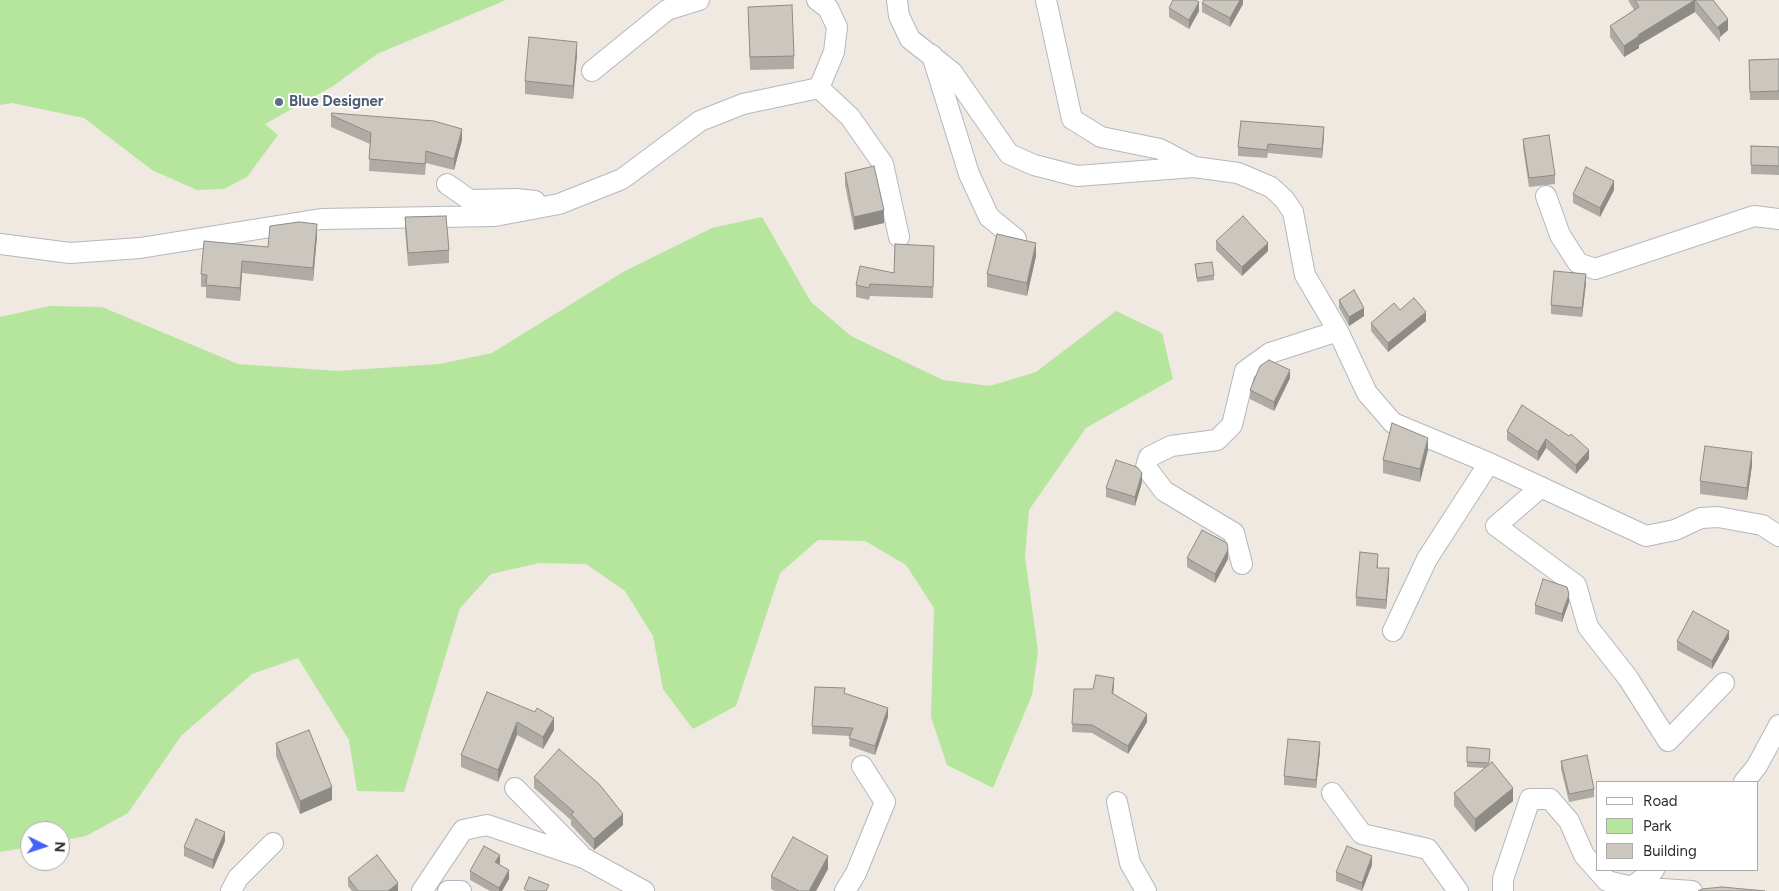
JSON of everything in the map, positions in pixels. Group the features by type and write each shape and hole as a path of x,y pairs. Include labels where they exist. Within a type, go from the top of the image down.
{"street":[{"path":"592,71 667,10 699,0"},
{"path":"817,0 828,8 837,27 834,52 819,88"},
{"path":"897,0 899,16 910,39 952,72 1009,154 1034,165 1077,176 1194,167 1238,173 1271,187 1284,199 1293,212 1305,275 1338,332 1367,393 1392,423 1489,463 1646,536 1676,530 1701,518 1718,517 1762,525 1779,536"},
{"path":"1046,0 1072,119 1101,137 1160,148 1194,167"},
{"path":"932,55 969,174 989,217 1016,239"},
{"path":"0,244 70,254 140,248 321,219 495,216 559,204 622,179 700,120 743,104 819,88"},
{"path":"819,88 850,117 883,164 899,237"},
{"path":"447,184 470,200 516,199 559,204"},
{"path":"1546,196 1560,235 1578,263 1595,269 1754,216 1779,219"},
{"path":"1242,564 1234,533 1164,491 1146,467 1149,457 1171,446 1217,440 1232,425 1245,371 1270,353 1338,332"},
{"path":"1393,631 1427,558 1489,463"},
{"path":"1541,487 1496,526 1576,585 1588,627 1628,678 1668,740 1724,683"},
{"path":"1745,781 1757,766 1779,725"},
{"path":"845,891 856,873 885,802 862,766"},
{"path":"515,788 584,858"},
{"path":"1332,793 1362,834 1428,850 1458,891"},
{"path":"1503,891 1503,879 1530,798 1550,799 1569,821 1584,855 1596,869"},
{"path":"1117,802 1130,863 1146,891"},
{"path":"422,891 463,830 487,825 584,858 644,891"},
{"path":"231,891 238,878 273,842"},
{"path":"1598,871 1607,881 1632,887 1692,891"},
{"path":"1632,887 1653,871"},
{"path":"448,891 462,891"}],"green space":[{"path":"0,0 506,0 377,54 333,86 265,124 278,135 247,177 224,189 197,190 152,170 84,118 12,103 0,105"},
{"path":"762,217 811,302 851,336 943,380 990,386 1036,372 1116,311 1162,333 1173,379 1086,428 1029,510 1025,557 1038,651 1032,695 993,788 947,765 931,717 934,608 906,565 865,541 818,540 780,573 736,706 693,729 663,689 653,636 625,591 586,564 539,563 491,574 460,608 404,792 357,791 349,740 298,658 252,674 181,736 128,813 86,836 70,839 70,821 20,821 20,849 0,852 0,317 50,306 102,307 238,364 337,371 439,364 492,353 623,272 712,228"}],"building":[{"path":"1173,0 1195,0 1199,2 1189,20 1169,8"},
{"path":"1204,0 1240,0 1230,18 1202,3"},
{"path":"1635,0 1695,0 1638,35 1624,46 1610,26 1639,7"},
{"path":"1695,0 1713,0 1728,19 1718,27 1720,31"},
{"path":"792,5 794,56 750,57 748,7"},
{"path":"529,37 577,42 573,86 525,81"},
{"path":"1779,59 1779,91 1750,92 1749,60"},
{"path":"332,113 434,121 462,129 454,159 426,151 425,164 369,159 371,133 331,115"},
{"path":"1241,121 1324,127 1322,149 1268,144 1267,150 1238,147"},
{"path":"1549,135 1555,175 1529,178 1523,139"},
{"path":"1751,146 1779,147 1779,166 1751,165"},
{"path":"874,166 884,210 854,217 845,173"},
{"path":"1586,167 1614,181 1600,208 1573,194"},
{"path":"446,216 449,250 408,253 405,217"},
{"path":"1243,216 1268,243 1242,267 1216,241"},
{"path":"299,222 317,224 313,268 242,261 240,288 206,285 207,275 201,274 204,241 268,247 270,226"},
{"path":"997,234 1036,243 1027,283 987,274"},
{"path":"895,244 934,246 933,287 870,284 869,288 856,285 860,266 894,273"},
{"path":"1212,262 1214,275 1197,278 1195,264"},
{"path":"1554,271 1586,274 1582,308 1551,305"},
{"path":"1354,290 1364,308 1349,317 1339,300"},
{"path":"1414,298 1426,312 1388,343 1371,323 1394,303 1400,310"},
{"path":"1269,360 1290,370 1274,402 1250,390 1260,366"},
{"path":"1522,405 1569,436 1571,434 1589,450 1576,465 1546,439 1538,452 1507,431"},
{"path":"1392,423 1428,438 1420,469 1383,460"},
{"path":"1705,446 1752,452 1747,488 1700,481"},
{"path":"1116,460 1137,467 1142,473 1135,497 1106,488"},
{"path":"1202,530 1227,543 1228,550 1215,574 1187,558"},
{"path":"1360,552 1378,554 1377,568 1389,568 1386,600 1356,597"},
{"path":"1543,579 1567,587 1569,594 1562,614 1535,605"},
{"path":"1693,611 1729,631 1712,661 1677,641"},
{"path":"1096,675 1114,678 1112,693 1147,714 1128,746 1092,725 1072,724 1074,689 1093,689"},
{"path":"815,687 845,688 844,693 888,708 875,746 849,738 853,728 812,726"},
{"path":"487,692 535,712 537,708 554,718 543,737 517,722 498,770 461,755"},
{"path":"309,730 332,787 300,801 276,743"},
{"path":"1288,739 1320,742 1316,780 1284,776"},
{"path":"1467,747 1490,749 1489,763 1467,762"},
{"path":"559,749 600,785 623,814 594,839 571,814 574,812 534,777"},
{"path":"1587,755 1594,789 1569,794 1561,761"},
{"path":"1492,762 1513,788 1475,819 1454,793"},
{"path":"196,819 225,832 213,860 184,847"},
{"path":"793,837 828,856 809,891 799,891 771,876"},
{"path":"484,846 500,855 495,862 509,870 499,888 470,871"},
{"path":"1347,846 1372,856 1362,883 1336,872"},
{"path":"377,855 398,883 388,891 358,891 348,878"},
{"path":"529,877 549,885 546,891 528,891 524,889"},
{"path":"1722,887 1765,891 1698,891"}],"place":[{"name":"Blue Designer","path":"279,102"}]}
